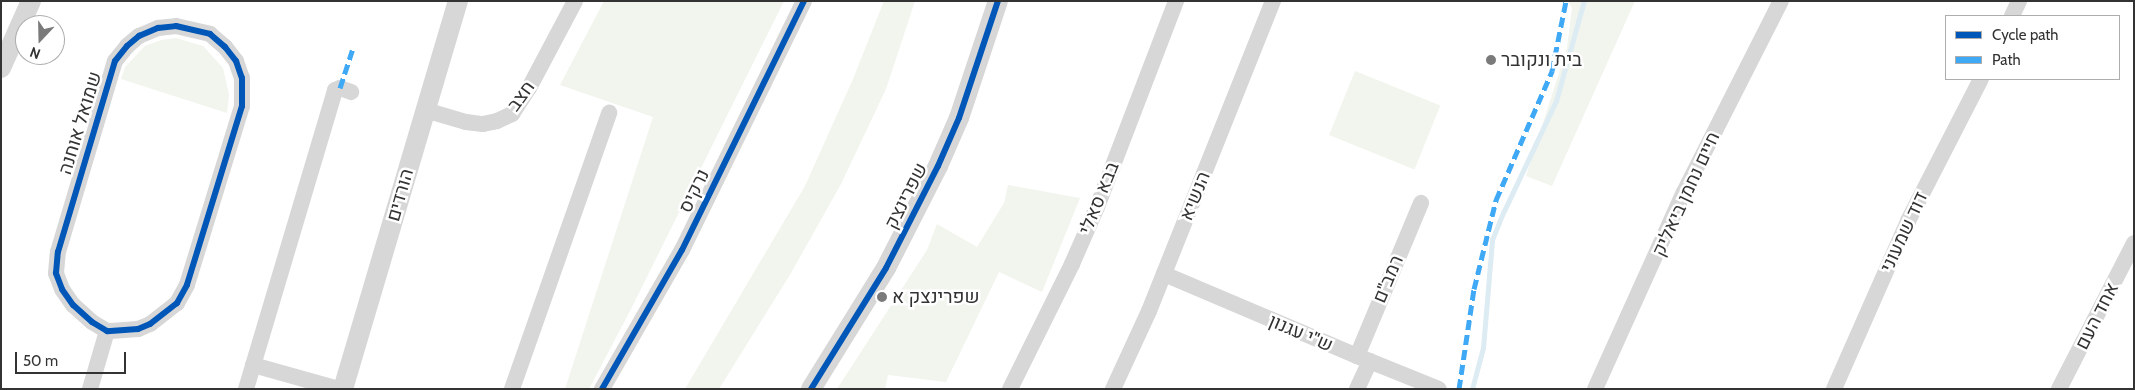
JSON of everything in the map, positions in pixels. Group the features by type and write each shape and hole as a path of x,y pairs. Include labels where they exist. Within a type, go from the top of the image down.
{"street":[{"path":"1,68 31,1"},
{"name":"הורדים","path":"341,389 458,1"},
{"name":"חצב","path":"425,110 466,122 483,124 497,121 512,114 529,88 575,1"},
{"name":"נרקיס","path":"602,389 682,250 804,1"},
{"name":"שפרינצק","path":"811,389 886,268 938,166 959,118 998,1"},
{"name":"בבא סאלי","path":"1010,389 1072,264 1097,207 1176,1"},
{"name":"הנשיא","path":"1113,389 1164,274 1273,1"},
{"name":"חיים נחמן ביאליק","path":"1595,389 1684,192 1781,1"},
{"path":"2013,15 2020,1"},
{"name":"שמואל אוחנה","path":"176,26 210,34 225,47 236,61 242,78 244,96 187,285 177,303 150,324 130,330 107,331 92,322 73,305 62,289 56,273 58,252 109,76 115,61 127,46 139,36 158,28 176,26"},
{"name":"דוד שמעוני","path":"1834,389 1908,221 1979,80"},
{"path":"246,389 335,90 340,88 351,92"},
{"path":"512,389 609,113"},
{"name":"רמב\"ם","path":"1357,389 1363,359 1421,203"},
{"name":"אחד העם","path":"2059,389 2134,243"},
{"name":"ש\"י עגנון","path":"1164,274 1363,359 1439,389"},
{"path":"90,389 107,331"},
{"path":"253,365 341,389"}],"shaded area":[{"path":"604,1 784,1 632,307 589,389 565,389 653,117 560,85"},
{"path":"884,1 915,1 886,89 841,184 791,273 719,389 685,389 805,186 853,79"},
{"path":"1568,1 1635,1 1552,186 1526,176 1567,48 1572,8"},
{"path":"176,38 203,46 223,68 229,95 227,113 121,79 125,67 145,46 161,40"},
{"path":"1355,71 1440,105 1414,169 1329,135"},
{"path":"1008,185 1080,198 1042,292 999,272 946,382 888,375 885,389 837,389 927,250 937,224 977,247 1004,203"}],"waterway":[{"path":"1472,389 1483,348 1492,240 1556,101 1584,1"}],"marked path":[{"path":"1459,389 1474,289 1496,200 1552,71 1566,1"},
{"path":"340,88 352,50"}],"cycle path":[{"path":"602,389 682,250 804,1"},
{"path":"811,389 886,268 938,166 959,118 998,1"},
{"path":"176,26 210,34 225,47 236,61 242,78 242,106 187,285 177,303 150,324 138,329 107,331 92,322 73,305 62,289 56,273 58,252 115,61 127,46 139,36 158,28 176,26"}],"place":[{"name":"בית ונקובר","path":"1491,60"},
{"name":"שפרינצק א","path":"882,297"}]}
